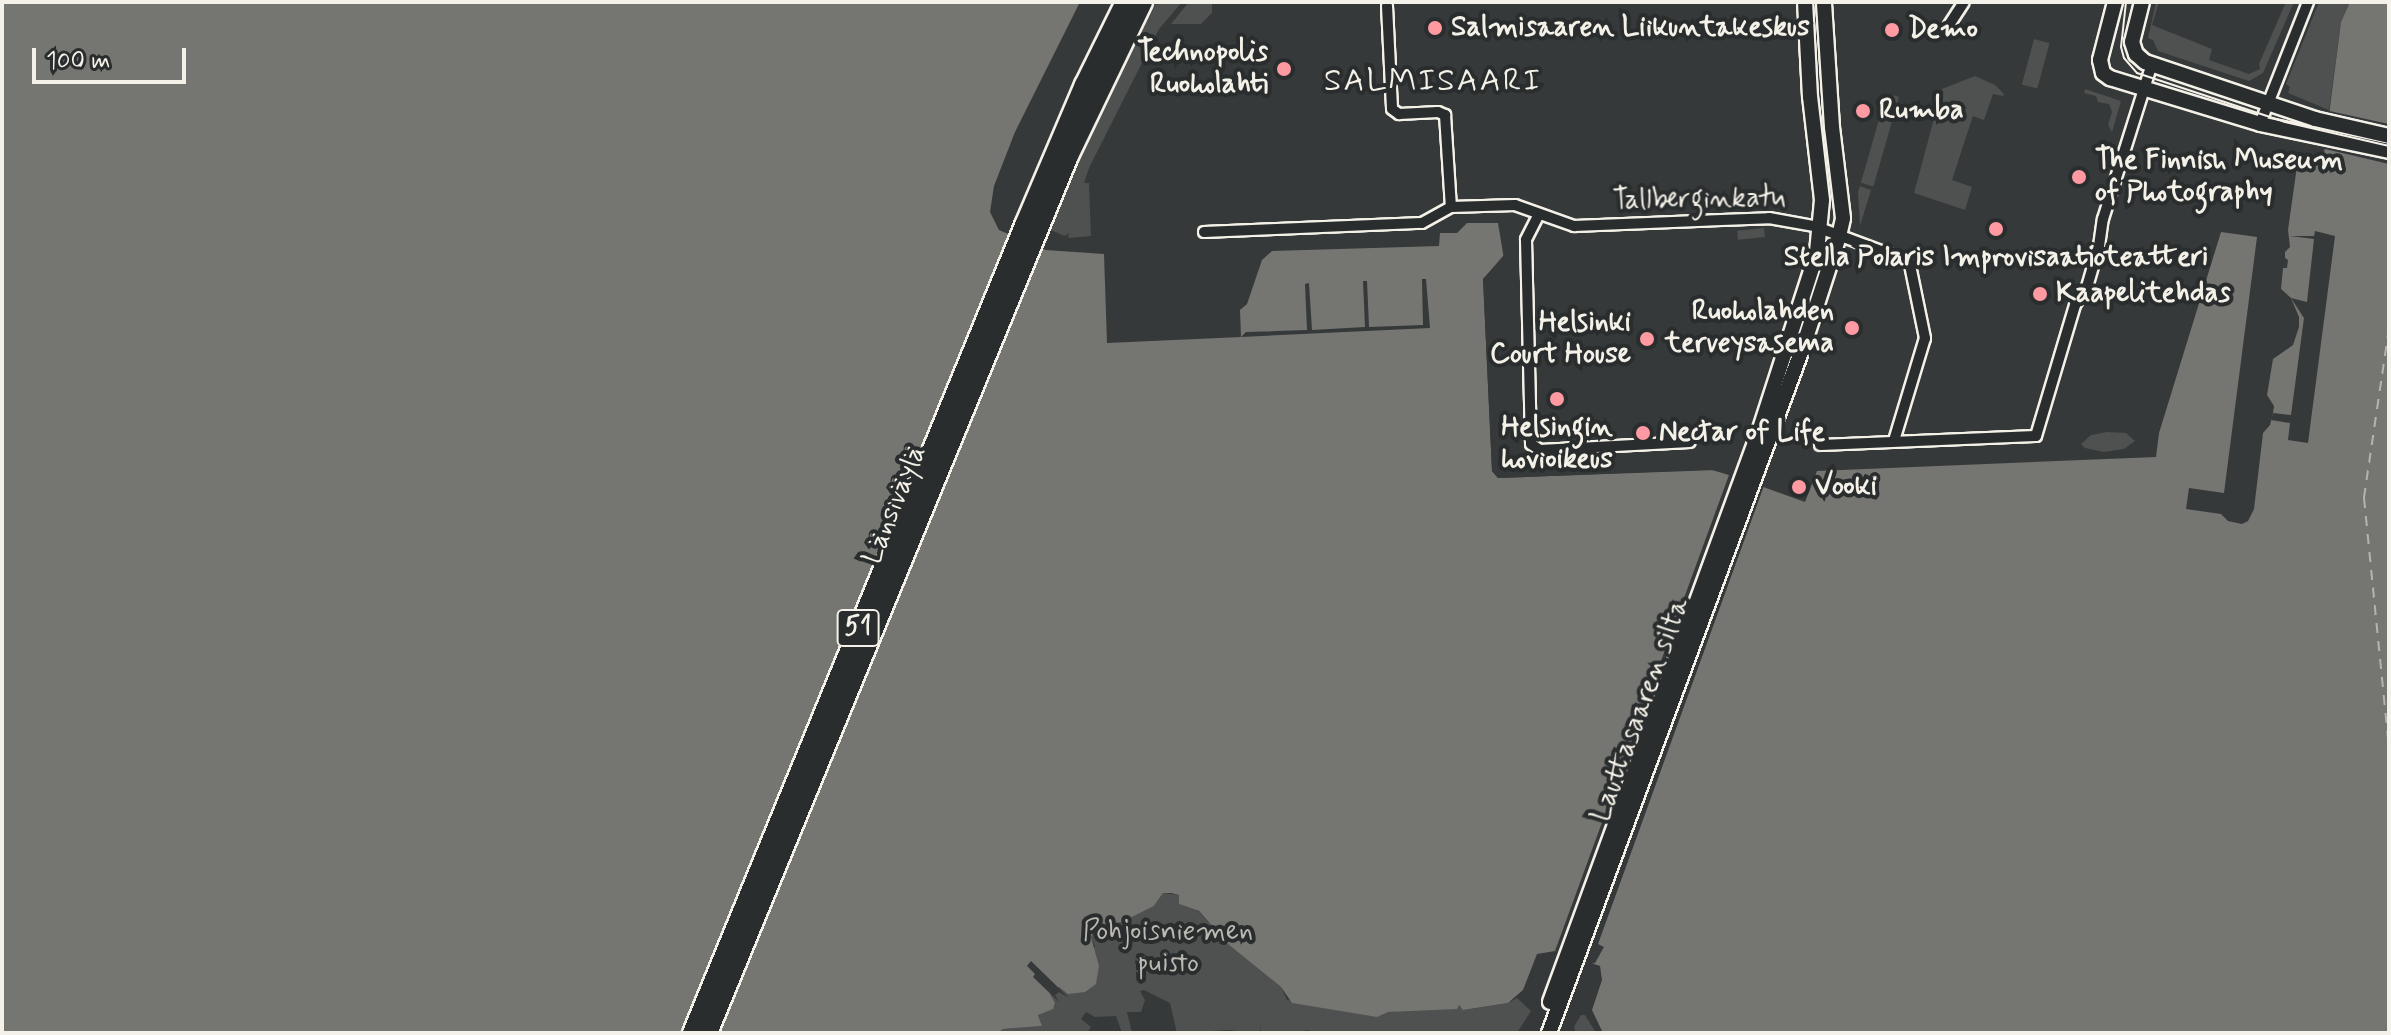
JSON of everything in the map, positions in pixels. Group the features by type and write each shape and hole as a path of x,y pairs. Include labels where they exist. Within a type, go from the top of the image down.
{"highway":[{"name":"Länsiväylä","path":"708,1033 1032,226 1084,85 1125,2"},
{"name":"Länsiväylä","path":"692,1033 1032,226 1143,2"}],"main road":[{"path":"1748,477 1822,229 1805,2"},
{"path":"1748,477 1804,344 1843,218 1831,116 1824,2"},
{"path":"2115,2 2100,54 2101,69 2110,78 2260,124 2313,126 2389,136"},
{"path":"2142,2 2132,46 2138,57 2266,102 2313,126 2389,151"},
{"name":"Lauttasaaren silta","path":"1572,957 1748,477"},
{"path":"1540,1033 1572,957"},
{"path":"1549,1033 1572,957"}],"street":[{"path":"1949,25 1964,2"},
{"path":"2260,124 2266,102 2308,2"},
{"path":"1204,232 1422,223 1451,207 1445,115 1393,111 1387,6"},
{"path":"1820,445 2036,436 2075,305 2084,295 2099,246 2103,219 2152,64"},
{"name":"Tallberginkatu","path":"1451,207 1515,205 1574,226 1769,218 1822,229 1908,261 1925,338 1894,441"},
{"path":"1539,214 1526,240 1531,444 1540,450 1690,442"}],"green space":[{"path":"1157,2 1182,2 1159,29 1089,168 1084,183 1089,183 1091,236 1068,238 1069,233 1065,236 1048,229 1106,102"},
{"path":"1189,2 1212,2 1212,13 1201,24 1171,24"},
{"path":"2156,2 2159,2 2152,25 2212,49 2209,60 2249,74 2260,69 2259,64 2286,2 2294,2 2263,73 2249,81 2158,51 2153,40 2148,38"},
{"path":"2319,2 2350,2 2341,22 2329,110 2288,93 2290,87 2286,84"},
{"path":"2034,39 2049,43 2037,89 2022,84"},
{"path":"1975,76 1995,85 2004,94 1993,94 1984,120 1973,116 1952,180 1972,187 1965,210 1914,193 1942,89"},
{"path":"2085,89 2121,101 2112,132 2108,125 2112,112 2109,104 2098,102 2096,96 2084,93"},
{"path":"1887,93 1899,97 1873,186 1861,183"},
{"path":"1860,186 1871,190 1860,226 1858,192"},
{"path":"1764,228 1765,237 1738,240 1737,231"},
{"path":"2126,433 2135,441 2124,449 2104,452 2085,448 2081,444 2091,435"},
{"name":"Pohjoisniemen puisto","path":"1163,893 1179,895 1179,904 1198,911 1214,928 1213,932 1281,987 1287,1000 1388,1012 1458,1005 1464,1010 1508,1003 1517,998 1531,1011 1517,1033 1323,1033 1305,1030 1304,1033 1261,1033 1260,1026 1260,1033 1228,1030 1177,1033 1170,1003 1144,990 1140,991 1145,1000 1141,1012 1127,1012 1132,1033 1122,1033 1116,1016 1095,1017 1086,1012 1081,1019 1091,1027 1087,1033 994,1033 1003,1029 1042,1026 1038,1015 1055,1003 1049,994 1095,947 1091,937 1098,927 1122,922 1154,906"},
{"path":"1581,1015 1585,1015 1596,1033 1576,1033 1574,1027"}],"shaded area":[{"path":"2,2 1080,2 1015,132 994,186 990,212 999,230 1046,250 1104,254 1107,343 1241,337 1240,310 1247,304 1262,260 1272,251 1439,246 1440,233 1457,233 1467,223 1498,223 1504,259 1483,279 1492,471 1498,478 1716,470 1805,502 1817,471 2156,457 2159,433 2221,232 2257,237 2224,493 2189,488 2186,509 2221,514 2228,521 2242,524 2248,521 2254,509 2263,433 2270,425 2273,413 2274,406 2267,395 2273,359 2293,345 2299,327 2299,317 2291,298 2281,289 2283,268 2287,268 2288,260 2285,252 2290,247 2288,230 2298,159 2323,161 2341,22 2350,2 2389,2 2389,1033 1603,1033 1592,1010 1602,980 1600,966 1555,951 1537,954 1523,990 1508,1003 1463,1010 1459,1005 1457,1009 1388,1012 1377,1017 1292,1003 1281,987 1213,932 1214,928 1199,911 1179,904 1179,895 1163,893 1154,906 1122,922 1110,924 1101,930 1097,928 1091,937 1099,966 1096,984 1085,992 1068,994 1059,987 1050,994 1055,1003 1053,1009 1038,1015 1042,1026 1003,1029 997,1033 2,1033"}],"pier":[{"path":"2325,110 2389,124 2389,164 2321,148"},
{"path":"2315,231 2335,236 2308,443 2288,440 2290,423 2271,420 2273,413 2291,415 2304,318 2291,298 2307,302 2314,239 2290,236 2314,236"},
{"path":"1504,255 1508,255 1507,262 1487,280 1496,470 1501,474 1701,466 1701,470 1498,478 1492,471 1483,279"},
{"path":"1422,279 1426,279 1430,328 1241,337 1246,332 1307,330 1305,284 1309,283 1312,330 1365,327 1363,281 1367,281 1369,327 1423,325"},
{"path":"1712,466 1765,483 1598,944 1604,947 1595,963 1590,964 1555,951 1729,475 1712,470"},
{"path":"1031,961 1069,998 1059,992 1055,995 1059,1002 1033,977 1035,974 1027,966"}],"ferry route":[{"path":"2389,328 2364,498 2389,749"}],"tram line":[{"path":"2126,2 2121,47 2124,58 2137,73 2285,122 2389,146"}],"place":[{"name":"Salmisaaren Liikuntakeskus","path":"1435,28"},
{"name":"Demo","path":"1892,30"},
{"name":"Technopolis Ruoholahti","path":"1284,69"},
{"name":"Rumba","path":"1863,111"},
{"name":"The Finnish Museum of Photography","path":"2079,177"},
{"name":"Stella Polaris Improvisaatioteatteri","path":"1996,229"},
{"name":"Kaapelitehdas","path":"2040,294"},
{"name":"Ruoholahden terveysasema","path":"1852,328"},
{"name":"Helsinki Court House","path":"1647,339"},
{"name":"Helsingin hovioikeus","path":"1557,399"},
{"name":"Nectar of Life","path":"1643,433"},
{"name":"Vooki","path":"1799,487"}],"district":[{"name":"SALMISAARI","path":"1433,81"}]}
